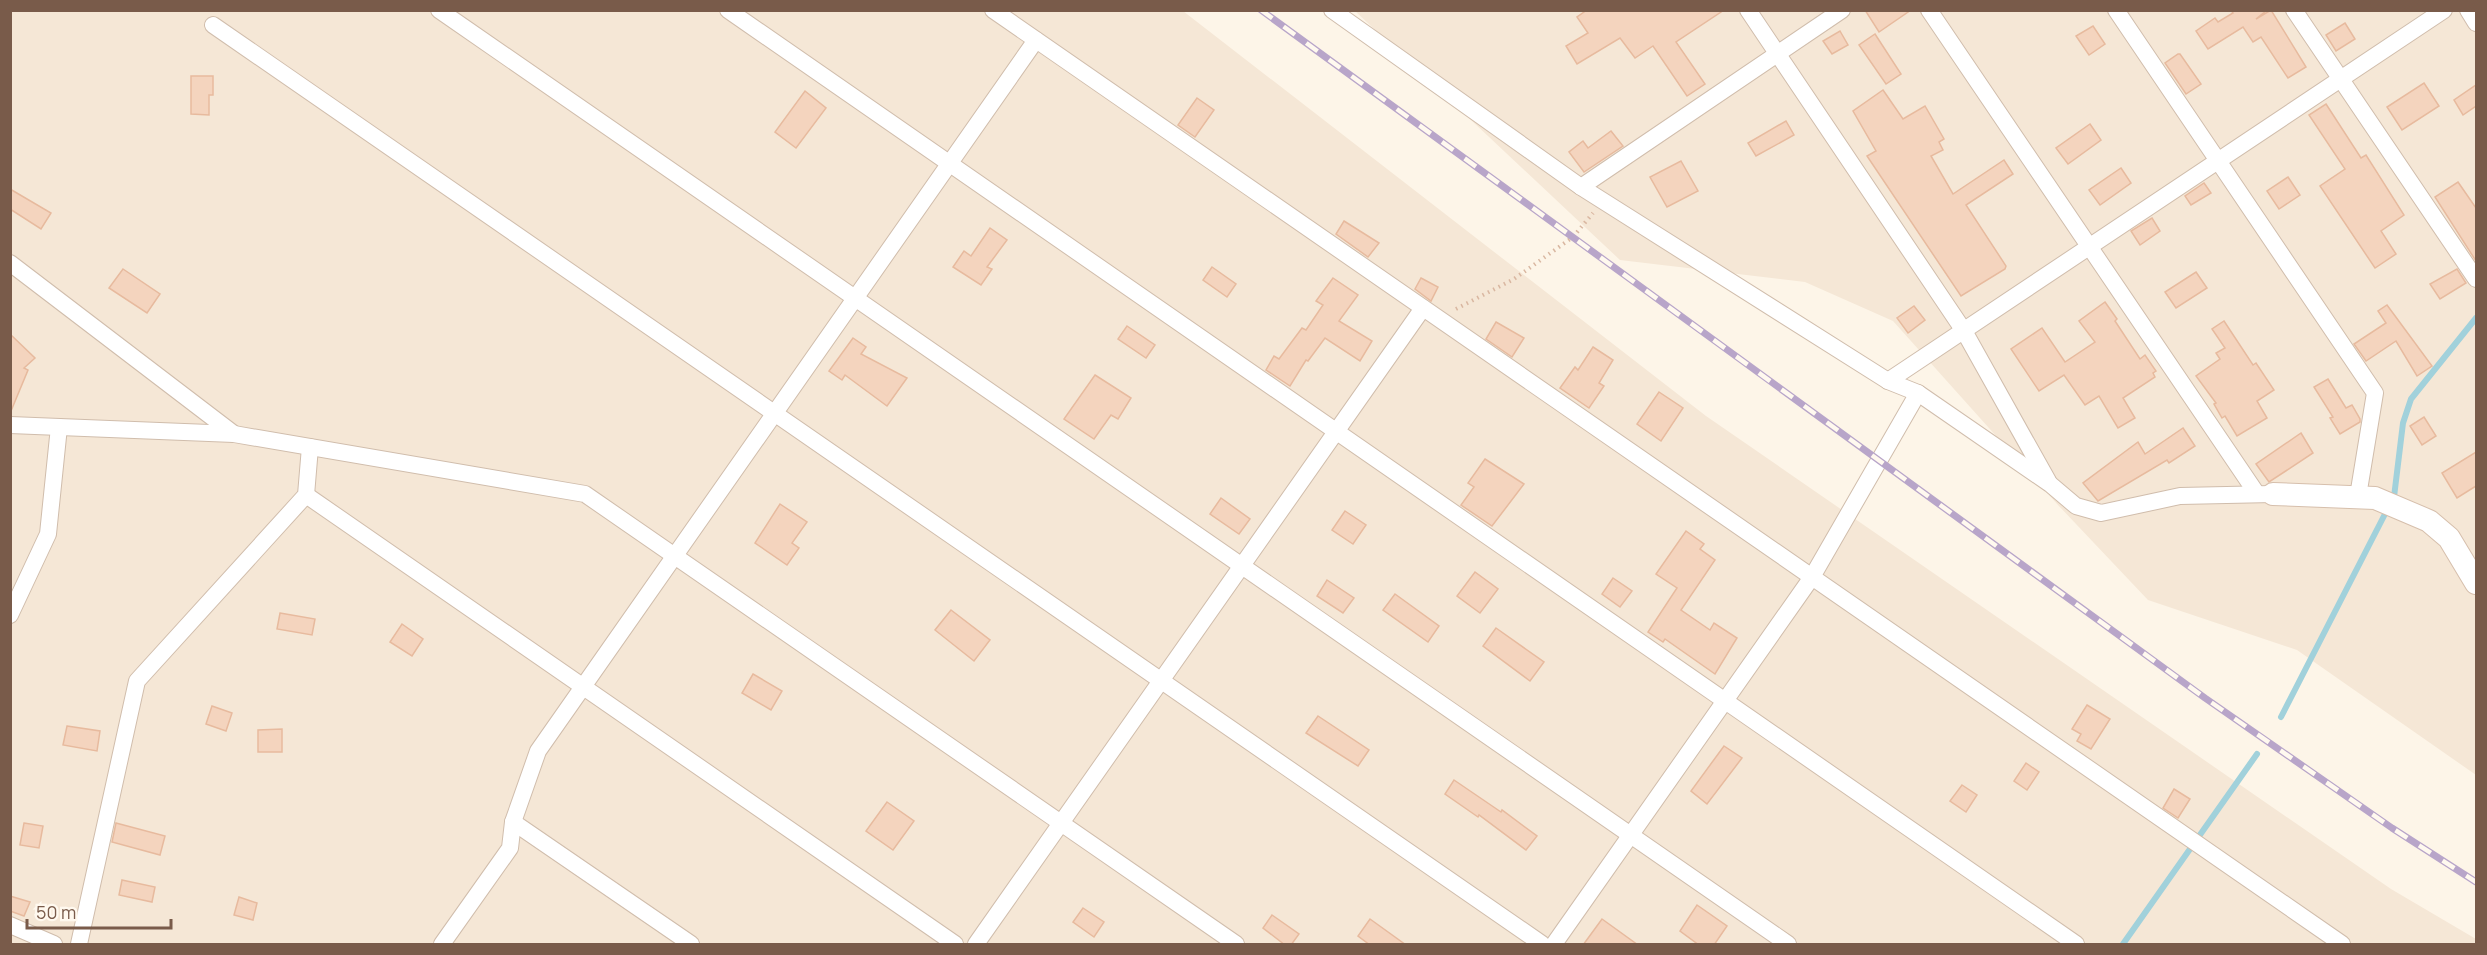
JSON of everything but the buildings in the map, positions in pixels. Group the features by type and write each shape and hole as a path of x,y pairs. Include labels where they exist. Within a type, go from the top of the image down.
{"street":[{"path":"439,10 1788,945"},
{"path":"728,10 2076,945"},
{"path":"993,10 2342,945"},
{"path":"1332,10 1581,187 1888,381 1918,393 2049,484 2076,506 2101,513 2180,496 2265,494 2374,498 2429,521 2449,538 2476,583"},
{"path":"1748,10 1964,331 2049,484"},
{"path":"1581,187 1842,10"},
{"path":"1929,10 2090,247 2265,494"},
{"path":"2116,10 2375,393 2358,496"},
{"path":"2294,10 2476,279"},
{"path":"1888,381 2444,10"},
{"path":"2468,10 2476,24"},
{"path":"213,25 1542,945"},
{"path":"442,945 510,848 513,822 538,751 1036,40"},
{"path":"10,263 234,434"},
{"path":"976,945 1423,308"},
{"path":"1554,945 1812,577 1918,393"},
{"path":"10,425 234,434 585,494 1236,945"},
{"path":"10,615 48,534 59,427"},
{"path":"79,945 138,681 306,495 310,447"},
{"path":"306,495 955,945"},
{"path":"513,822 691,945"},
{"path":"10,925 54,945"}],"path":[{"path":"1437,319 1514,279 1573,237 1603,201"}],"shaded area":[{"path":"10,11 1183,11 1706,416 2391,889 2476,939 2476,944 11,944"},
{"path":"1355,11 2476,11 2476,775 2297,650 2148,600 2058,505 1893,321 1805,282 1620,260"}],"waterway":[{"path":"2394,497 2403,423 2411,399 2476,318"},
{"path":"2281,717 2386,512"},
{"path":"2123,944 2257,754"}],"railway":[{"path":"1261,10 2205,698 2392,828 2476,882"}]}
